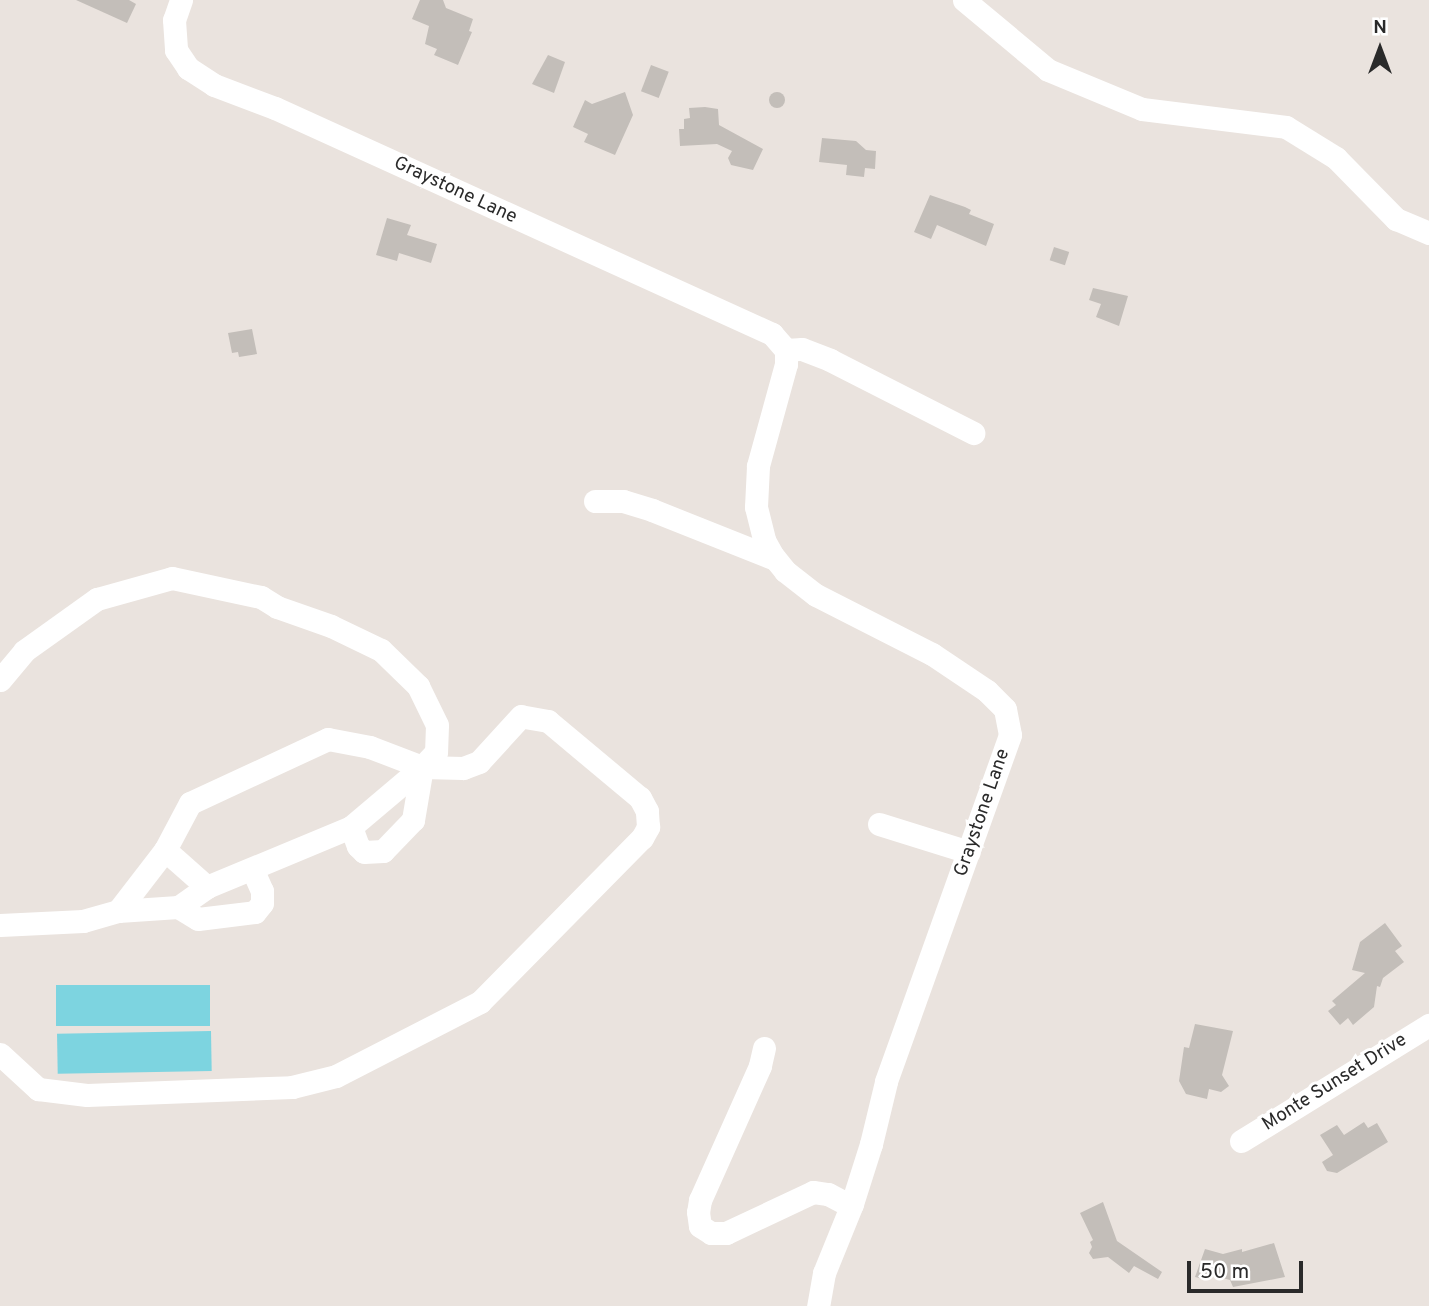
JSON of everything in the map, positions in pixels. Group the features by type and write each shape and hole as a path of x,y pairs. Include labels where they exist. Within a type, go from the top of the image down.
{"street":[{"name":"Graystone Lane","path":"181,0 174,20 173,40 181,60 196,74 772,334 786,349 786,364 758,467 756,486 759,524 775,558 785,571 816,595 932,654 988,691 1005,709 1010,735 886,1082 851,1206 824,1273 818,1306"},
{"path":"964,0 1048,70 1142,109 1286,127 1336,158 1396,219 1429,233"},
{"name":"Graystone Lane","path":"786,349 802,349 830,360 973,433"},
{"path":"595,501 623,501 652,510 775,558"},
{"path":"0,680 24,651 97,599 172,578 261,597 277,607 331,626 382,650 418,686 437,725 436,752 351,827 207,887 177,907 118,911 83,922 0,925"},
{"path":"0,1054 38,1088 87,1095 292,1087 336,1076 480,1002 642,838 648,827 647,811 640,798 548,722 521,716 479,762 463,768 422,767 370,747 328,739 190,803 165,850 118,911"},
{"path":"351,827 358,846 364,852 383,850 413,820 422,767"},
{"path":"878,824 969,852"},
{"path":"165,850 207,887"},
{"path":"177,907 198,919 256,912 262,903 262,891 252,869"},
{"name":"Monte Sunset Drive","path":"1241,1141 1429,1026"},
{"path":"764,1048 760,1066 701,1200 698,1212 701,1226 711,1233 726,1233 813,1192 828,1195 851,1206"}],"water":[{"path":"56,985 210,985 210,1026 56,1026"},
{"path":"211,1031 212,1071 58,1074 57,1034"}],"building":[{"path":"76,0 129,0 136,4 127,23"},
{"path":"420,0 443,0 446,8 473,19 469,31 472,32 458,65 434,55 437,49 425,44 429,26 412,19"},
{"path":"548,55 565,62 554,93 532,84"},
{"path":"651,65 669,72 659,98 641,91"},
{"path":"625,92 633,115 615,155 584,142 588,134 573,127 585,100 592,104"},
{"path":"777,92 785,100 777,108 769,100"},
{"path":"689,108 718,109 719,125 763,149 753,170 731,165 728,158 732,151 717,144 680,146 679,129 684,129 684,119 690,118"},
{"path":"822,138 856,141 866,150 876,151 875,169 865,168 864,177 846,175 847,165 819,162"},
{"path":"930,195 965,207 971,210 969,214 994,224 986,246 937,225 931,239 914,232"},
{"path":"387,218 411,225 407,235 437,244 431,263 399,253 397,261 376,255"},
{"path":"1054,247 1069,252 1065,265 1050,260"},
{"path":"1093,288 1128,296 1119,326 1096,317 1101,304 1089,300"},
{"path":"252,329 257,354 239,357 238,352 232,353 228,333"},
{"path":"1385,923 1402,946 1395,951 1404,962 1383,978 1380,987 1377,986 1374,1007 1353,1025 1348,1018 1340,1025 1328,1011 1336,1005 1332,1001 1365,973 1352,970 1360,942"},
{"path":"1195,1024 1233,1031 1222,1075 1229,1086 1221,1092 1209,1089 1207,1099 1186,1094 1179,1081 1184,1047 1189,1048"},
{"path":"1364,1122 1368,1128 1377,1123 1388,1142 1337,1173 1327,1171 1322,1162 1333,1155 1320,1135 1337,1125 1344,1135"},
{"path":"1103,1202 1117,1241 1162,1272 1158,1279 1134,1266 1129,1273 1108,1257 1093,1259 1089,1253 1092,1247 1090,1242 1093,1240 1080,1213"},
{"path":"1274,1243 1285,1277 1233,1287 1230,1280 1208,1274 1207,1280 1195,1277 1205,1249 1223,1254"}]}
